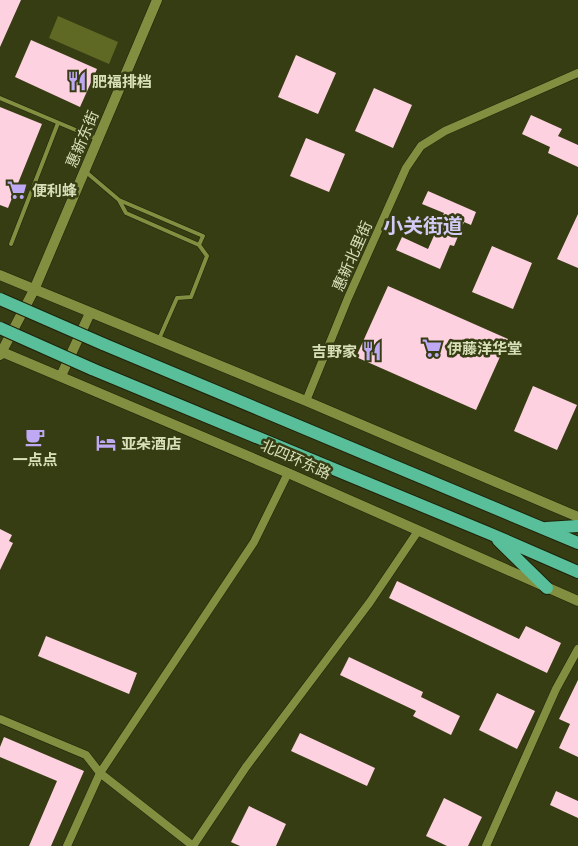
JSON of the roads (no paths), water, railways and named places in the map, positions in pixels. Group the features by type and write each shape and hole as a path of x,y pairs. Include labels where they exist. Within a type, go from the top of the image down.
{"highway":[{"name":"北四环东路","path":"0,299 578,544"},
{"name":"北四环东路","path":"0,328 92,369 578,572"},
{"path":"542,528 578,526"},
{"path":"493,535 547,588"}],"street":[{"name":"惠新东街","path":"34,290 157,0"},
{"name":"惠新北里街","path":"306,401 348,298 406,168 420,146 445,131 578,73"},
{"path":"0,276 306,401 578,517"},
{"path":"0,334 34,290"},
{"path":"0,352 34,290"},
{"path":"61,376 90,313"},
{"name":"北四环东路","path":"0,352 61,376 288,473 578,602"},
{"path":"68,846 100,773 254,542 288,473"},
{"path":"0,719 86,755 100,773 193,846 246,767 370,602 418,531"},
{"path":"486,846 556,689 578,649"}],"lane":[{"path":"0,98 98,140"},
{"path":"11,244 58,124"},
{"path":"84,171 119,200 203,236 199,245"},
{"path":"119,200 126,213 199,245 207,256 191,297 177,298 159,341"}],"place":[{"name":"肥福排档","path":"77,81"},
{"name":"便利蜂","path":"17,190"},
{"name":"伊藤洋华堂","path":"432,348"},
{"name":"吉野家","path":"372,351"},
{"name":"一点点","path":"35,437"},
{"name":"亚朵酒店","path":"106,443"}],"district":[{"name":"小关街道","path":"423,226"}]}
